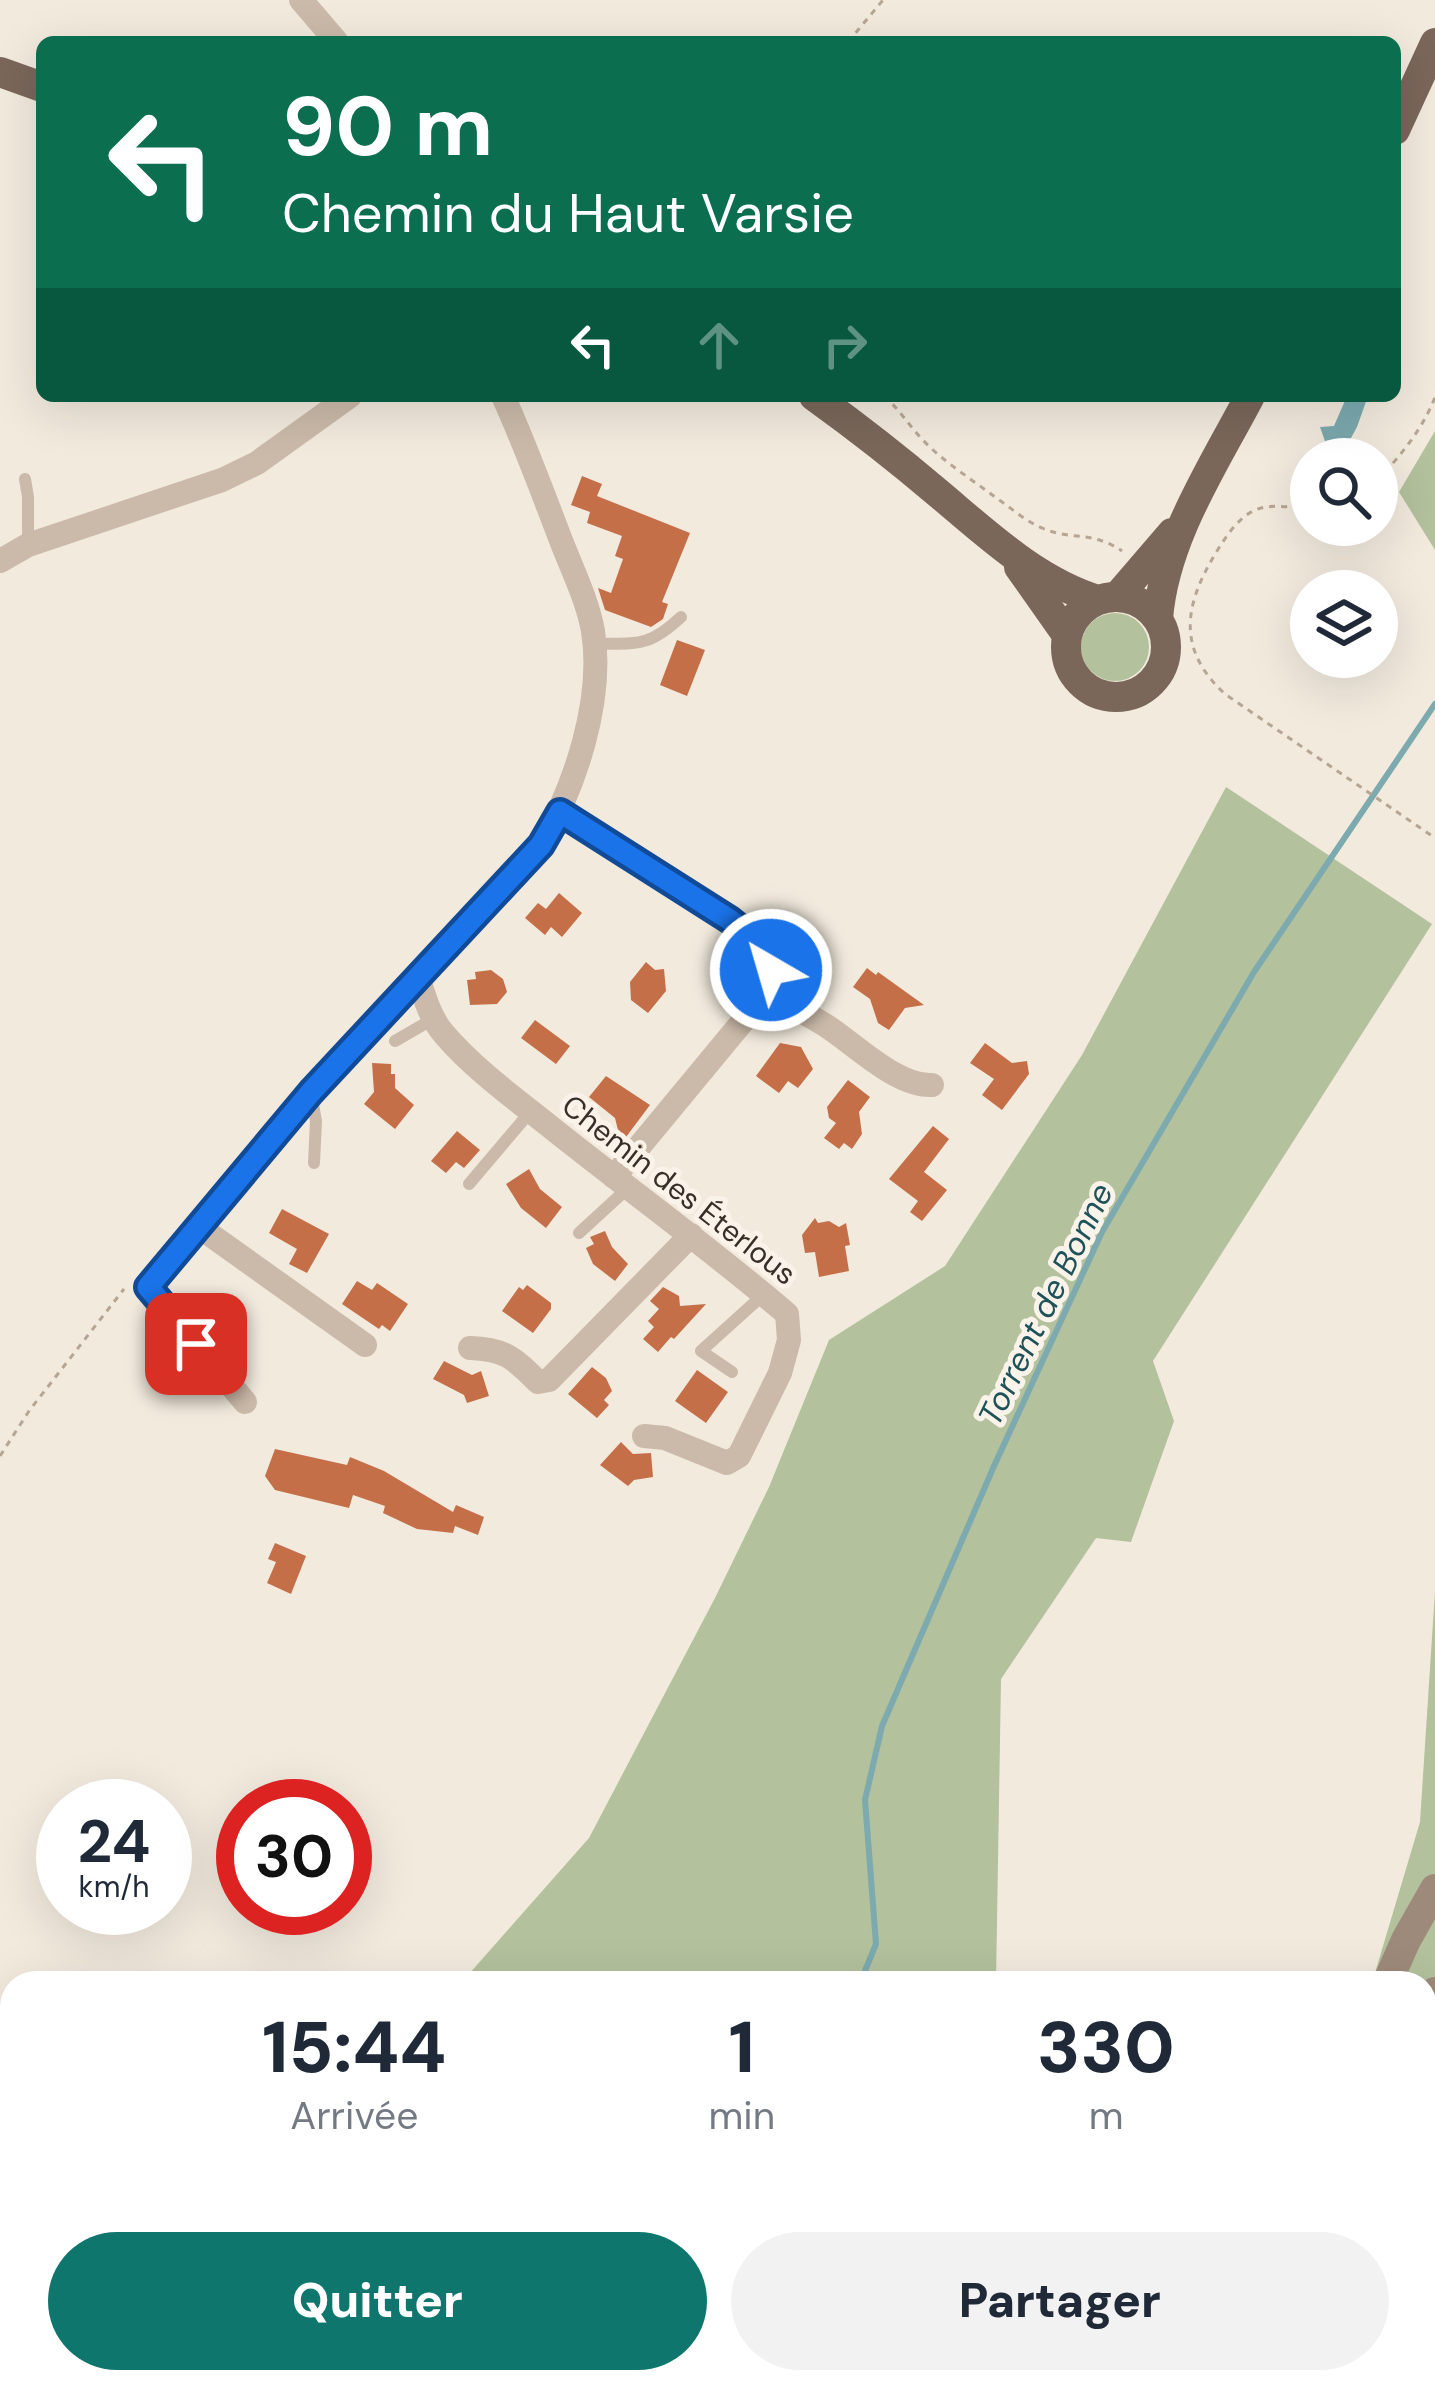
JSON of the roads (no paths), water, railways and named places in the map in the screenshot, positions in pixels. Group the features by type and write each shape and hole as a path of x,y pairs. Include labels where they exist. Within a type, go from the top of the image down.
{"main road":[{"path":"1401,117 1435,43"},
{"path":"0,73 36,85"},
{"path":"822,402 1004,549 1059,584 1108,598 1133,600 1147,607 1158,619 1167,644 1161,672 1139,693 1106,697 1078,681 1066,651 1067,635 1084,608 1108,598 1144,567 1190,509"},
{"path":"1158,619 1165,580 1190,509 1247,402"},
{"path":"1004,549 1067,635"}],"street":[{"path":"302,0 332,36"},
{"path":"0,561 28,545 221,480 257,463 342,402"},
{"path":"245,1402 148,1287 311,1092 541,845 560,812 585,734 593,690 593,630 505,402"},
{"path":"560,812 730,920 766,949 771,970 767,992 621,1183"},
{"name":"Chemin des Éterlous","path":"418,976 441,1031 466,1056 787,1314 789,1340 780,1373 739,1456 727,1463 665,1438 644,1436"},
{"path":"767,992 898,1076 920,1086 932,1085"},
{"path":"199,1226 365,1345"},
{"path":"470,1348 507,1353 538,1382 549,1380 691,1235"},
{"path":"1392,1971 1435,1888"}],"lane":[{"path":"26,479 28,545"},
{"path":"593,644 641,643 659,637 681,617"},
{"path":"395,1041 434,1018"},
{"path":"311,1092 316,1121 314,1163"},
{"path":"469,1184 531,1111"},
{"path":"579,1233 621,1183"},
{"path":"732,1372 701,1351 764,1294"}],"water":[{"path":"1344,402 1366,402 1351,438 1324,438 1320,427 1334,426"}],"waterway":[{"name":"Torrent de Bonne","path":"865,1971 876,1944 865,1800 882,1726 994,1466 1102,1232 1254,972 1435,704"}]}
